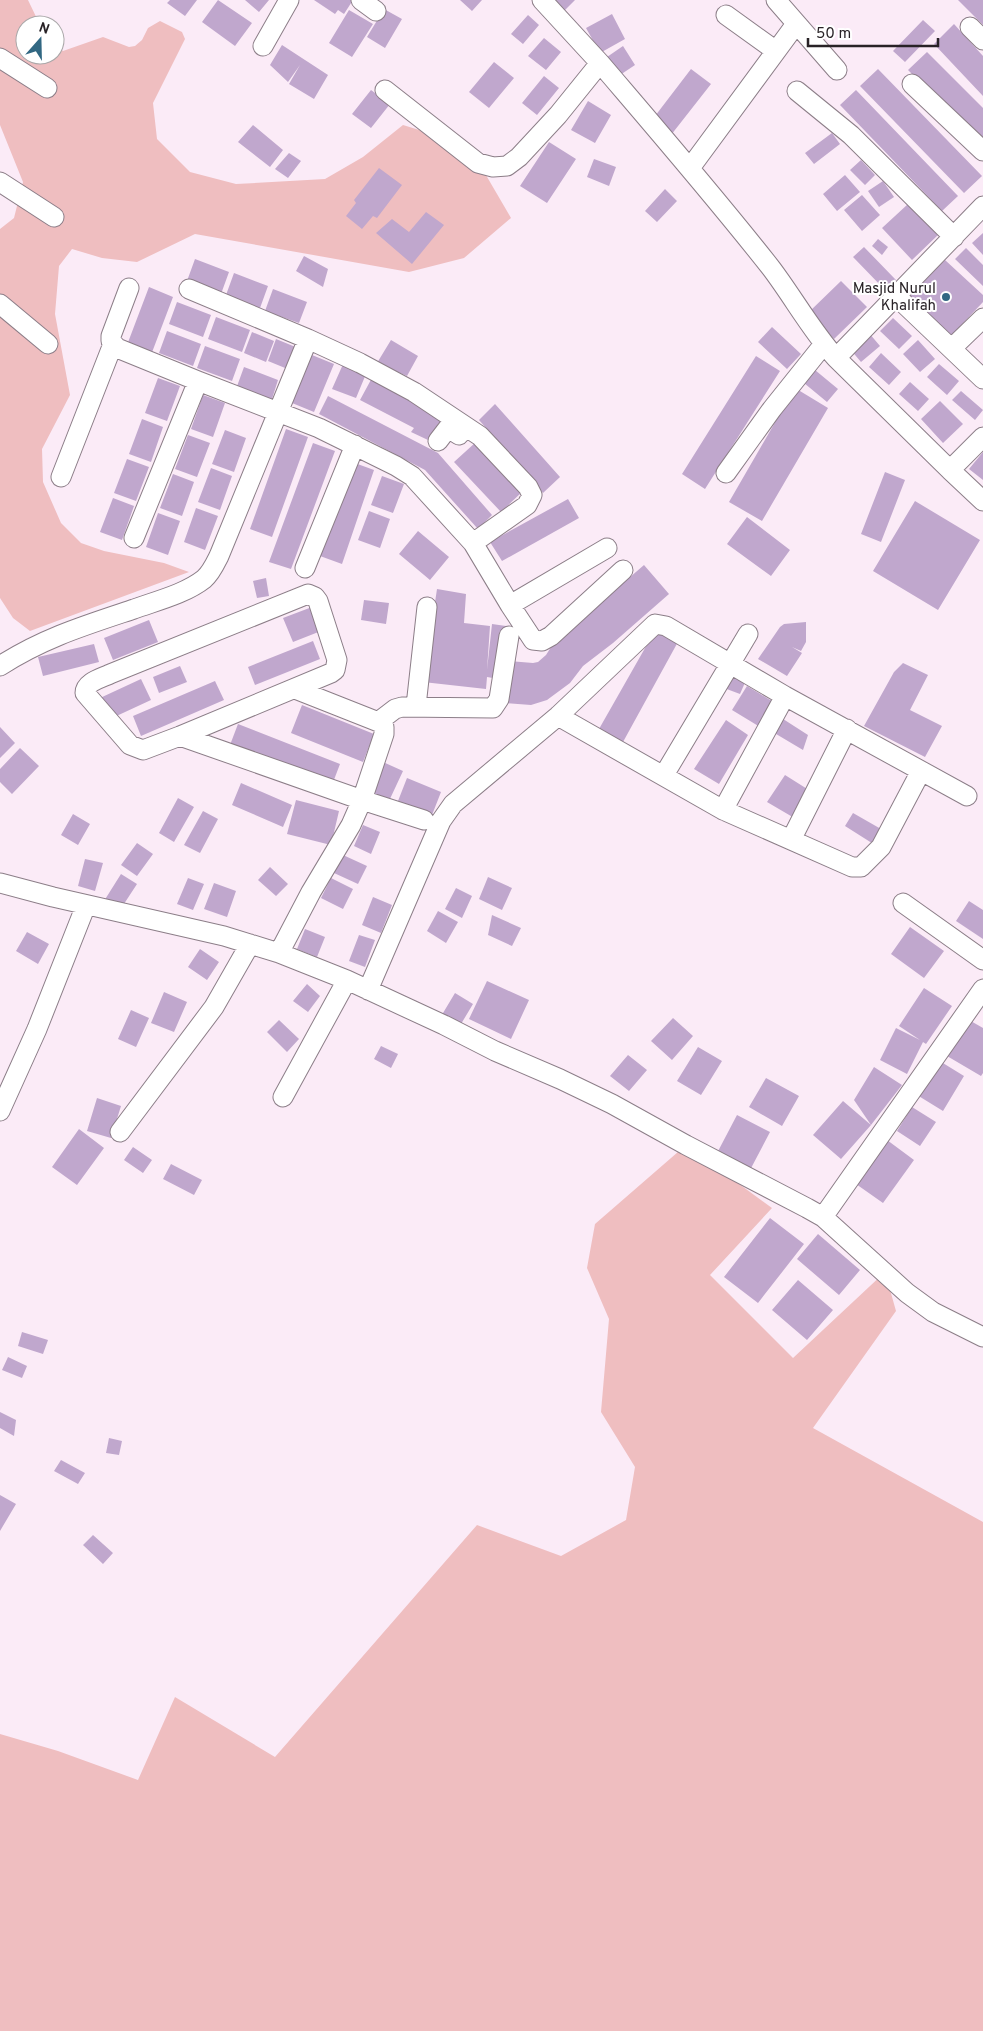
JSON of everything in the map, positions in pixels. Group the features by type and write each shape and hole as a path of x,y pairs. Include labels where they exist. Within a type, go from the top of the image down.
{"street":[{"path":"263,46 288,0"},
{"path":"542,0 600,63 690,168 772,270 830,351 983,502"},
{"path":"776,0 837,70"},
{"path":"726,15 776,52"},
{"path":"690,168 796,24"},
{"path":"0,58 47,88"},
{"path":"385,90 478,163 493,167 507,166 519,157 552,122 600,63"},
{"path":"912,84 983,151"},
{"path":"797,92 851,136 954,237"},
{"path":"0,182 54,217"},
{"path":"726,473 772,409 830,351 897,297 983,206"},
{"path":"62,477 113,344 111,336 130,288"},
{"path":"189,289 360,363 414,392 480,436 528,487 532,495 527,504 473,543"},
{"path":"897,297 983,379"},
{"path":"0,304 48,344"},
{"path":"952,348 983,318"},
{"path":"0,666 29,648 70,631 163,599 194,586 205,578 219,556 308,339"},
{"path":"113,344 123,351 279,411 355,445 412,476 473,543 533,640 542,640 551,636 623,570"},
{"path":"134,538 198,381"},
{"path":"438,441 448,428 459,435 466,425"},
{"path":"950,470 983,437"},
{"path":"305,568 355,445"},
{"path":"510,605 607,548"},
{"path":"312,594 322,613 337,664 335,670 295,689 180,736 148,748 137,749 130,745 87,697 85,689 89,684 110,674 282,603 312,594"},
{"path":"416,706 427,607"},
{"path":"368,990 441,821 453,804 558,716 655,624 666,626 785,696 967,796"},
{"path":"664,775 748,634"},
{"path":"378,722 394,709 416,706 490,708 496,706 499,699 509,636"},
{"path":"279,953 362,800 384,734 384,727 378,722 295,689"},
{"path":"723,810 785,696"},
{"path":"558,716 723,810 852,867 861,867 881,847 921,770"},
{"path":"791,840 847,730"},
{"path":"180,736 424,820"},
{"path":"0,883 86,905 224,936 279,953 347,980 495,1052 560,1079 612,1104 686,1146 823,1217 907,1293 933,1312 983,1337"},
{"path":"903,902 983,960"},
{"path":"0,1111 36,1029 86,905"},
{"path":"120,1132 214,1008 250,944"},
{"path":"283,1097 347,980"},
{"path":"823,1217 983,989"}],"shaded area":[{"path":"0,0 28,0 35,15 15,15 15,65 65,65 65,50 103,37 129,47 135,46 142,40 148,28 160,21 182,32 185,39 153,103 157,139 190,172 236,184 325,179 363,157 403,125 442,137 483,170 511,218 464,258 409,272 195,234 137,262 102,258 72,249 59,266 55,314 70,395 42,449 43,482 61,523 81,543 104,551 164,563 189,572 30,631 13,618 0,598 0,229 14,218 23,182 0,125"},
{"path":"686,1145 772,1208 710,1275 793,1358 885,1272 896,1311 813,1428 983,1522 983,2031 0,2031 0,1734 58,1751 138,1780 175,1697 275,1757 477,1525 561,1556 626,1520 635,1467 601,1412 609,1319 587,1268 595,1224"}],"building":[{"path":"170,0 197,0 185,16 167,3"},
{"path":"218,0 252,23 235,46 202,22"},
{"path":"245,0 269,0 259,12"},
{"path":"314,0 353,0 344,14 338,10 335,14"},
{"path":"460,0 482,0 472,11"},
{"path":"550,0 575,0 562,13"},
{"path":"958,0 983,0 983,25"},
{"path":"384,9 402,19 385,48 367,37"},
{"path":"349,10 373,24 352,57 329,43"},
{"path":"612,14 625,39 600,53 586,28"},
{"path":"528,15 539,25 523,44 511,34"},
{"path":"923,20 935,31 905,62 893,51"},
{"path":"954,24 983,56 983,96 934,44"},
{"path":"544,38 561,52 546,70 528,56"},
{"path":"282,45 328,75 314,99 289,84 300,65 288,82 270,65"},
{"path":"623,46 635,65 620,75 607,57"},
{"path":"927,52 983,108 983,145 908,70"},
{"path":"494,62 514,78 489,108 469,92"},
{"path":"691,69 711,84 671,135 652,120"},
{"path":"878,69 982,176 964,193 860,86"},
{"path":"544,76 559,88 537,115 522,103"},
{"path":"371,90 390,104 371,128 352,114"},
{"path":"856,90 958,196 942,211 840,105"},
{"path":"588,101 611,115 595,143 571,130"},
{"path":"253,125 283,150 270,167 238,142"},
{"path":"832,133 840,144 814,164 805,153"},
{"path":"549,142 576,159 547,203 520,186"},
{"path":"289,153 301,161 288,178 275,169"},
{"path":"594,159 616,167 609,186 587,177"},
{"path":"861,160 875,175 865,185 850,170"},
{"path":"379,168 402,185 377,218 373,216 362,229 346,216 356,203 354,200"},
{"path":"845,175 860,192 837,211 823,194"},
{"path":"883,181 894,197 879,207 868,191"},
{"path":"665,189 677,201 657,222 645,211"},
{"path":"862,195 880,215 862,231 844,210"},
{"path":"908,204 938,235 912,260 882,228"},
{"path":"426,212 444,225 412,264 376,233 392,219 409,232"},
{"path":"983,233 983,255 972,243"},
{"path":"878,239 888,247 882,255 872,246"},
{"path":"864,247 896,280 885,290 853,257"},
{"path":"966,248 983,265 983,286 955,259"},
{"path":"304,256 328,269 323,287 296,271"},
{"path":"195,259 229,272 221,294 187,281"},
{"name":"Masjid Nurul Khalifah","path":"945,260 983,295 983,302 949,338 907,299"},
{"path":"234,273 268,286 260,308 226,295"},
{"path":"841,281 867,307 834,339 809,312"},
{"path":"149,287 173,297 151,355 127,345"},
{"path":"273,289 307,302 299,323 265,311"},
{"path":"177,302 211,315 203,337 169,324"},
{"path":"216,317 250,330 242,352 208,339"},
{"path":"893,318 912,336 899,349 880,331"},
{"path":"772,327 801,354 787,369 758,342"},
{"path":"167,331 201,344 193,366 159,353"},
{"path":"252,332 274,341 266,362 244,353"},
{"path":"869,333 880,346 861,362 850,349"},
{"path":"276,339 298,348 290,370 268,361"},
{"path":"391,340 418,356 407,376 377,363"},
{"path":"918,340 935,359 920,372 903,354"},
{"path":"205,346 240,359 232,381 197,368"},
{"path":"881,353 901,372 889,385 869,367"},
{"path":"312,355 334,364 314,412 292,403"},
{"path":"756,356 780,371 705,489 682,474"},
{"path":"344,362 366,374 356,398 332,389"},
{"path":"939,364 959,381 947,395 927,377"},
{"path":"244,367 278,380 271,402 236,389"},
{"path":"815,370 838,389 827,402 804,383"},
{"path":"373,376 444,415 428,440 411,432 414,428 360,400"},
{"path":"158,378 180,386 167,421 145,413"},
{"path":"910,382 929,399 918,411 899,394"},
{"path":"795,388 828,408 762,521 729,502"},
{"path":"961,391 983,410 975,420 952,400"},
{"path":"203,395 225,403 213,437 191,429"},
{"path":"328,396 438,453 492,515 478,529 425,470 319,414"},
{"path":"940,401 963,424 943,443 921,419"},
{"path":"495,404 560,477 543,493 479,420"},
{"path":"142,419 163,427 151,462 129,454"},
{"path":"286,429 308,437 272,537 250,529"},
{"path":"225,430 246,438 234,472 212,464"},
{"path":"188,435 210,443 197,477 175,469"},
{"path":"476,442 522,492 501,512 454,462"},
{"path":"313,443 335,451 291,569 269,562"},
{"path":"983,452 983,480 969,469"},
{"path":"127,459 149,467 136,501 114,493"},
{"path":"352,462 374,470 342,564 320,556"},
{"path":"211,468 232,476 220,510 198,502"},
{"path":"885,472 905,480 881,542 861,534"},
{"path":"173,474 194,482 182,516 160,508"},
{"path":"382,476 404,484 393,513 371,505"},
{"path":"113,498 134,506 122,540 100,532"},
{"path":"568,499 579,518 502,561 490,542"},
{"path":"915,501 980,540 938,610 873,571"},
{"path":"196,508 218,516 205,550 184,542"},
{"path":"369,511 390,519 380,548 358,540"},
{"path":"158,513 180,521 168,555 146,547"},
{"path":"747,517 790,550 771,576 727,544"},
{"path":"418,531 449,557 430,580 399,554"},
{"path":"644,565 669,594 613,643 583,666 570,683 547,700 531,705 506,703 509,661 538,662 546,655 553,644"},
{"path":"266,578 269,596 257,598 253,581"},
{"path":"437,589 466,594 464,623 490,626 487,670 492,624 506,626 499,679 487,677 486,689 423,682"},
{"path":"364,600 389,603 386,624 361,620"},
{"path":"312,607 321,631 293,642 283,618"},
{"path":"149,620 158,642 113,660 104,638"},
{"path":"806,622 806,642 801,651 792,647 802,653 787,676 758,659 780,627 784,624"},
{"path":"657,627 679,640 623,742 599,729"},
{"path":"313,641 320,659 255,685 248,667"},
{"path":"94,644 99,662 43,676 38,657"},
{"path":"903,663 928,675 910,710 942,726 925,757 864,726 894,672"},
{"path":"180,666 187,682 159,693 153,677"},
{"path":"732,671 747,678 740,694 724,688"},
{"path":"141,679 151,700 110,719 100,698"},
{"path":"215,681 224,700 141,736 133,716"},
{"path":"747,686 775,703 760,727 732,710"},
{"path":"302,705 374,734 363,762 291,733"},
{"path":"780,717 808,735 803,750 771,731"},
{"path":"726,720 748,735 719,784 694,769"},
{"path":"238,724 340,764 332,785 230,745"},
{"path":"0,727 15,743 0,758"},
{"path":"20,748 39,766 12,794 0,782 0,769"},
{"path":"383,762 403,771 389,801 369,793"},
{"path":"785,775 812,792 796,819 767,802"},
{"path":"407,778 441,792 432,815 398,801"},
{"path":"241,783 292,805 283,827 232,805"},
{"path":"178,798 194,807 174,842 159,833"},
{"path":"296,800 339,811 331,845 287,834"},
{"path":"203,811 218,819 200,853 184,845"},
{"path":"853,813 881,829 875,845 845,826"},
{"path":"73,814 90,824 78,845 61,835"},
{"path":"363,825 380,832 371,854 354,846"},
{"path":"137,843 153,854 137,876 121,865"},
{"path":"343,855 367,866 358,884 334,873"},
{"path":"85,859 103,863 95,891 78,886"},
{"path":"270,867 288,884 276,896 258,880"},
{"path":"121,874 137,884 120,910 104,901"},
{"path":"488,877 512,888 502,910 479,899"},
{"path":"188,878 204,884 193,910 177,904"},
{"path":"331,878 353,889 343,909 321,898"},
{"path":"214,883 236,891 227,917 204,909"},
{"path":"456,888 472,896 462,918 445,909"},
{"path":"373,897 392,905 381,933 362,925"},
{"path":"969,901 983,910 983,939 956,921"},
{"path":"438,911 458,922 446,943 427,931"},
{"path":"492,915 521,928 512,946 488,935"},
{"path":"910,927 944,951 924,978 891,954"},
{"path":"305,929 325,937 317,957 297,949"},
{"path":"27,932 49,944 38,964 16,951"},
{"path":"359,935 375,940 365,967 349,961"},
{"path":"200,949 219,962 207,980 188,967"},
{"path":"487,981 529,1000 511,1039 469,1019"},
{"path":"307,984 320,996 308,1012 293,1001"},
{"path":"924,988 952,1006 926,1044 923,1042 907,1074 880,1060 896,1028 920,1040 899,1026"},
{"path":"164,992 187,1002 174,1032 151,1023"},
{"path":"455,993 473,1004 458,1029 440,1018"},
{"path":"131,1010 149,1018 136,1047 118,1039"},
{"path":"673,1018 693,1036 672,1060 651,1041"},
{"path":"279,1020 299,1039 287,1052 267,1032"},
{"path":"969,1020 983,1028 983,1073 981,1076 947,1056"},
{"path":"381,1046 398,1054 391,1068 374,1059"},
{"path":"698,1047 722,1061 701,1095 677,1081"},
{"path":"628,1055 647,1070 629,1091 610,1076"},
{"path":"938,1060 964,1076 943,1111 917,1095"},
{"path":"874,1067 902,1085 871,1125 854,1100"},
{"path":"766,1078 799,1096 782,1126 749,1107"},
{"path":"97,1098 121,1106 111,1138 87,1131"},
{"path":"843,1101 871,1125 841,1159 813,1135"},
{"path":"912,1107 936,1122 920,1146 897,1131"},
{"path":"737,1115 770,1132 749,1172 716,1155"},
{"path":"79,1129 104,1148 77,1185 52,1167"},
{"path":"887,1140 914,1160 883,1203 856,1184"},
{"path":"133,1147 152,1160 143,1173 124,1160"},
{"path":"171,1164 202,1180 194,1195 163,1179"},
{"path":"770,1218 804,1244 758,1303 724,1277"},
{"path":"818,1234 860,1270 839,1295 797,1259"},
{"path":"798,1280 833,1310 807,1340 772,1310"},
{"path":"22,1332 48,1340 43,1354 18,1346"},
{"path":"8,1357 27,1366 22,1378 2,1370"},
{"path":"0,1412 16,1420 14,1436 0,1428"},
{"path":"109,1438 122,1441 119,1455 106,1453"},
{"path":"61,1460 85,1473 78,1484 54,1471"},
{"path":"0,1495 16,1504 0,1531"},
{"path":"93,1535 113,1553 103,1564 83,1545"}],"place":[{"name":"Masjid Nurul Khalifah","path":"946,297"}]}
